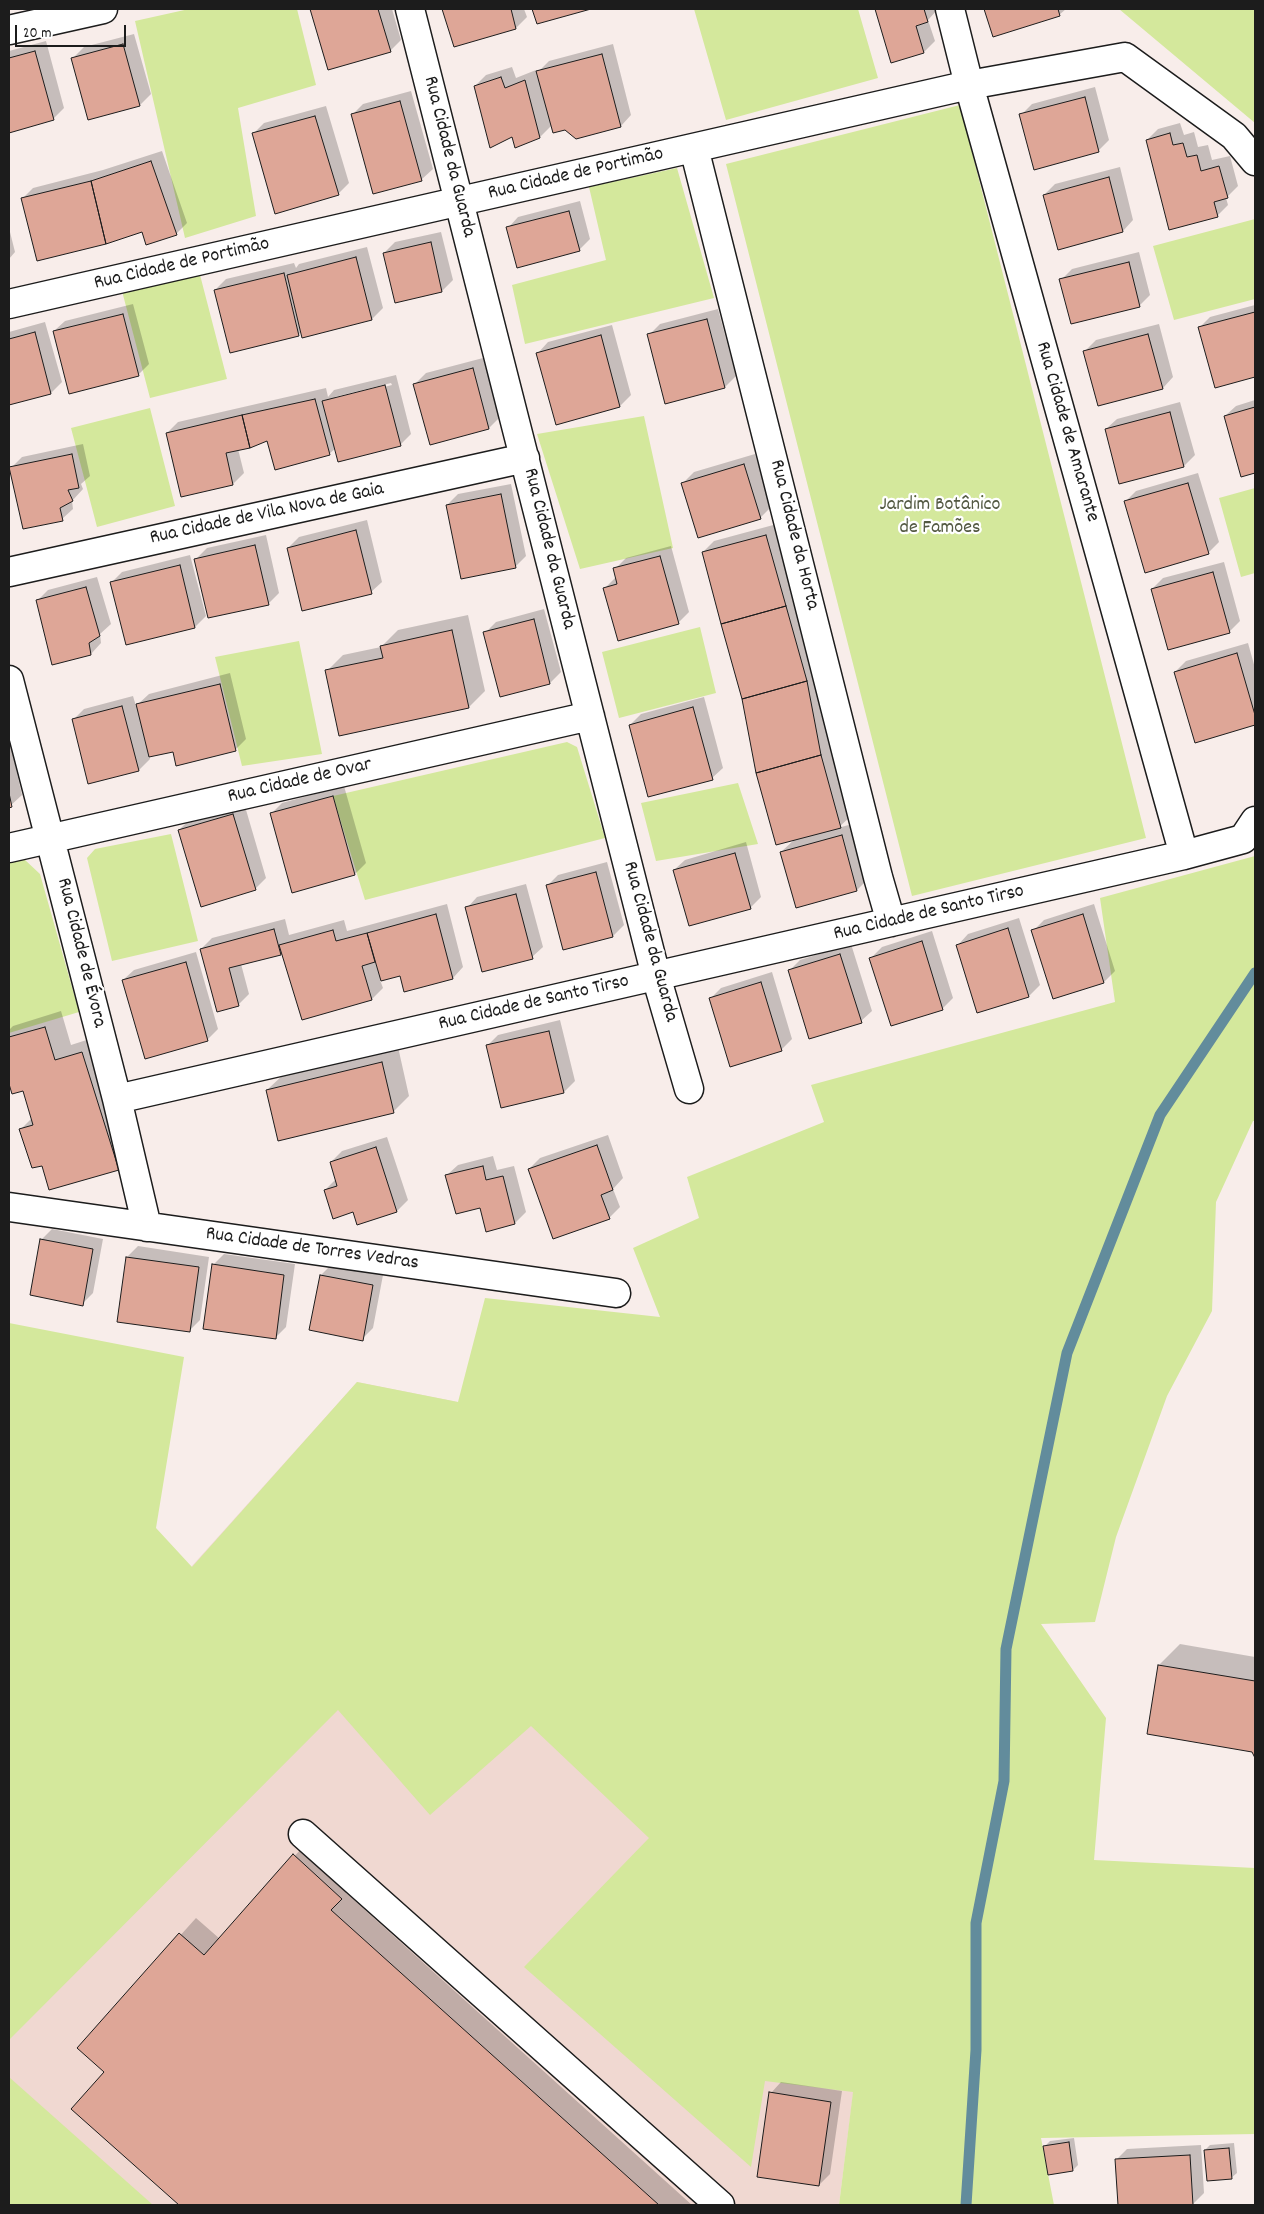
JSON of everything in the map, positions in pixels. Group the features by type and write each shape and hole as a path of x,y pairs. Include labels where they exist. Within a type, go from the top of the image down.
{"street":[{"path":"9,30 103,9"},
{"name":"Rua Cidade da Guarda","path":"410,9 656,976 690,1089"},
{"name":"Rua Cidade de Amarante","path":"950,9 969,85 1184,855"},
{"name":"Rua Cidade de Portimão","path":"9,304 969,85 1125,57 1234,136 1255,161"},
{"name":"Rua Cidade da Horta","path":"694,148 891,922"},
{"name":"Rua Cidade de Vila Nova de Gaia","path":"9,572 525,458"},
{"name":"Rua Cidade de Évora","path":"9,680 117,1098 147,1227"},
{"name":"Rua Cidade de Ovar","path":"9,848 590,716"},
{"name":"Rua Cidade de Santo Tirso","path":"117,1098 1184,855 1243,839 1255,821"},
{"name":"Rua Cidade de Torres Vedras","path":"9,1207 616,1293"},
{"path":"303,1834 720,2205"}],"shaded area":[{"path":"357,1382 458,1402 927,1513 839,2205 9,2205 9,1770"}],"green space":[{"path":"189,9 297,9 316,85 238,108 256,216 185,238 135,21"},
{"path":"694,9 858,9 878,78 726,120"},
{"path":"1119,9 1255,9 1255,123"},
{"name":"Jardim Botânico de Famões","path":"960,105 1146,838 912,896 726,164"},
{"path":"677,168 714,298 525,344 512,285 606,260 589,187"},
{"path":"1255,219 1255,299 1174,320 1153,246"},
{"path":"199,271 227,379 150,398 122,291"},
{"path":"150,408 175,506 97,527 71,428"},
{"path":"644,416 673,548 580,569 537,434"},
{"path":"1255,488 1255,573 1241,577 1219,498"},
{"path":"700,627 716,693 619,718 602,652"},
{"path":"299,641 322,754 242,766 215,657"},
{"path":"567,742 577,747 605,838 365,900 333,796"},
{"path":"738,783 758,844 656,861 641,803"},
{"path":"171,834 198,941 112,961 87,858 95,849"},
{"path":"1255,856 1255,1121 1253,1121 1216,1202 1212,1311 1167,1396 1116,1537 1095,1622 1041,1624 1106,1718 1094,1860 1255,1868 1255,2134 1041,2138 1054,2205 839,2205 853,2092 765,2081 751,2167 524,1967 649,1838 531,1726 430,1815 338,1710 9,2040 9,1323 184,1357 156,1528 192,1567 357,1382 458,1402 485,1298 660,1317 633,1248 699,1218 687,1177 824,1122 811,1085 1115,1002 1100,898"},
{"path":"24,859 40,874 79,1012 9,1033 9,862"},
{"path":"9,2077 153,2205 9,2205"}],"building":[{"path":"310,9 378,9 391,52 328,70"},
{"path":"442,9 511,9 516,29 454,47"},
{"path":"532,9 591,9 537,24"},
{"path":"875,9 924,9 928,22 916,26 924,53 891,63"},
{"path":"984,9 1058,9 1060,16 993,37"},
{"path":"123,44 140,106 88,120 71,58"},
{"path":"35,51 54,120 9,133 9,58"},
{"path":"602,54 621,127 576,139 565,130 553,133 536,71"},
{"path":"501,77 505,88 525,80 540,138 515,148 512,137 490,148 474,86"},
{"path":"1085,97 1099,152 1034,170 1019,114"},
{"path":"400,101 422,181 373,194 351,114"},
{"path":"315,116 339,195 275,214 252,133"},
{"path":"1170,133 1173,145 1183,143 1187,157 1197,155 1201,171 1219,166 1228,198 1214,202 1218,217 1169,230 1146,140"},
{"path":"151,161 177,235 146,245 142,232 106,244 91,181"},
{"path":"1109,177 1123,232 1058,250 1043,195"},
{"path":"91,181 106,244 37,261 21,198"},
{"path":"569,211 580,251 517,268 506,227"},
{"path":"431,242 442,292 395,303 383,253"},
{"path":"356,257 372,320 302,338 287,275"},
{"path":"1129,262 1140,307 1071,324 1059,279"},
{"path":"284,273 299,336 230,353 214,290"},
{"path":"1255,312 1255,377 1215,388 1198,327"},
{"path":"123,314 139,376 69,394 53,331"},
{"path":"707,319 725,388 665,404 647,334"},
{"path":"35,332 51,394 9,405 9,339"},
{"path":"1148,334 1163,389 1098,406 1083,351"},
{"path":"601,335 620,407 556,425 536,353"},
{"path":"473,368 489,429 430,445 413,384"},
{"path":"385,385 401,446 338,462 322,401"},
{"path":"315,399 330,455 275,470 267,441 250,448 242,415"},
{"path":"1255,407 1255,473 1241,477 1224,416"},
{"path":"1170,412 1184,467 1119,484 1105,429"},
{"path":"242,415 250,448 226,453 233,485 181,497 166,433"},
{"path":"72,454 79,488 68,490 73,501 60,508 63,521 23,529 9,467"},
{"path":"744,464 761,519 698,538 681,483"},
{"path":"1188,483 1209,554 1145,573 1124,501"},
{"path":"501,494 516,568 461,579 446,505"},
{"path":"356,530 372,594 302,611 287,548"},
{"path":"766,535 786,606 721,624 702,552"},
{"path":"255,545 269,605 208,618 194,559"},
{"path":"660,556 679,624 618,641 603,588 617,584 613,568"},
{"path":"180,565 195,628 126,645 110,582"},
{"path":"1213,572 1230,633 1168,650 1151,589"},
{"path":"86,587 100,636 89,643 91,655 52,665 36,600"},
{"path":"786,606 807,681 742,699 721,624"},
{"path":"534,619 550,684 500,697 483,632"},
{"path":"452,630 469,708 339,736 325,670 383,658 380,646"},
{"path":"1237,653 1255,715 1255,725 1195,743 1174,672"},
{"path":"807,681 821,755 756,773 742,699"},
{"path":"220,684 236,751 176,766 173,752 149,757 136,704"},
{"path":"122,706 139,771 88,784 72,719"},
{"path":"693,707 713,780 648,797 629,725"},
{"path":"821,755 841,828 776,845 756,773"},
{"path":"9,793 12,807 9,808"},
{"path":"333,796 355,875 292,893 270,813"},
{"path":"233,814 256,890 201,907 178,830"},
{"path":"842,835 857,891 796,908 780,852"},
{"path":"735,853 751,909 689,926 673,870"},
{"path":"596,872 613,937 563,950 546,885"},
{"path":"516,894 533,959 482,972 465,907"},
{"path":"436,914 453,979 404,992 400,976 381,981 367,933"},
{"path":"1083,914 1104,983 1053,999 1031,930"},
{"path":"1008,928 1029,997 977,1013 956,945"},
{"path":"274,929 281,955 229,968 239,1006 217,1012 200,949"},
{"path":"333,930 336,941 367,933 375,962 362,966 372,1000 302,1020 279,945"},
{"path":"922,941 943,1010 891,1026 869,958"},
{"path":"840,954 862,1023 809,1039 788,970"},
{"path":"186,962 208,1041 145,1059 122,980"},
{"path":"761,982 782,1051 730,1067 709,998"},
{"path":"45,1027 55,1060 82,1052 119,1170 49,1190 42,1166 32,1168 19,1129 33,1125 23,1091 12,1094 9,1084 9,1037"},
{"path":"549,1031 564,1093 501,1108 486,1045"},
{"path":"382,1062 394,1113 278,1141 266,1090"},
{"path":"597,1145 613,1190 601,1195 610,1219 553,1239 528,1169"},
{"path":"376,1147 397,1212 357,1225 353,1212 333,1219 324,1190 337,1186 330,1162"},
{"path":"483,1166 486,1180 503,1176 515,1224 486,1232 480,1208 456,1214 445,1175"},
{"path":"40,1239 93,1249 83,1306 30,1295"},
{"path":"126,1257 199,1267 190,1332 117,1322"},
{"path":"212,1264 284,1275 276,1339 203,1329"},
{"path":"320,1275 373,1285 363,1341 309,1330"},
{"path":"1158,1665 1255,1681 1255,1758 1252,1752 1147,1734"},
{"path":"293,1854 342,1899 331,1910 659,2205 179,2205 71,2109 104,2072 77,2048 179,1933 204,1955"},
{"path":"769,2092 831,2102 819,2186 757,2177"},
{"path":"1069,2142 1073,2171 1048,2175 1043,2146"},
{"path":"1229,2148 1232,2179 1207,2181 1204,2150"},
{"path":"1190,2155 1193,2205 1118,2205 1115,2159"}],"waterway":[{"path":"966,2205 976,2050 976,1923 1004,1781 1006,1649 1067,1353 1160,1115 1255,973"}]}
